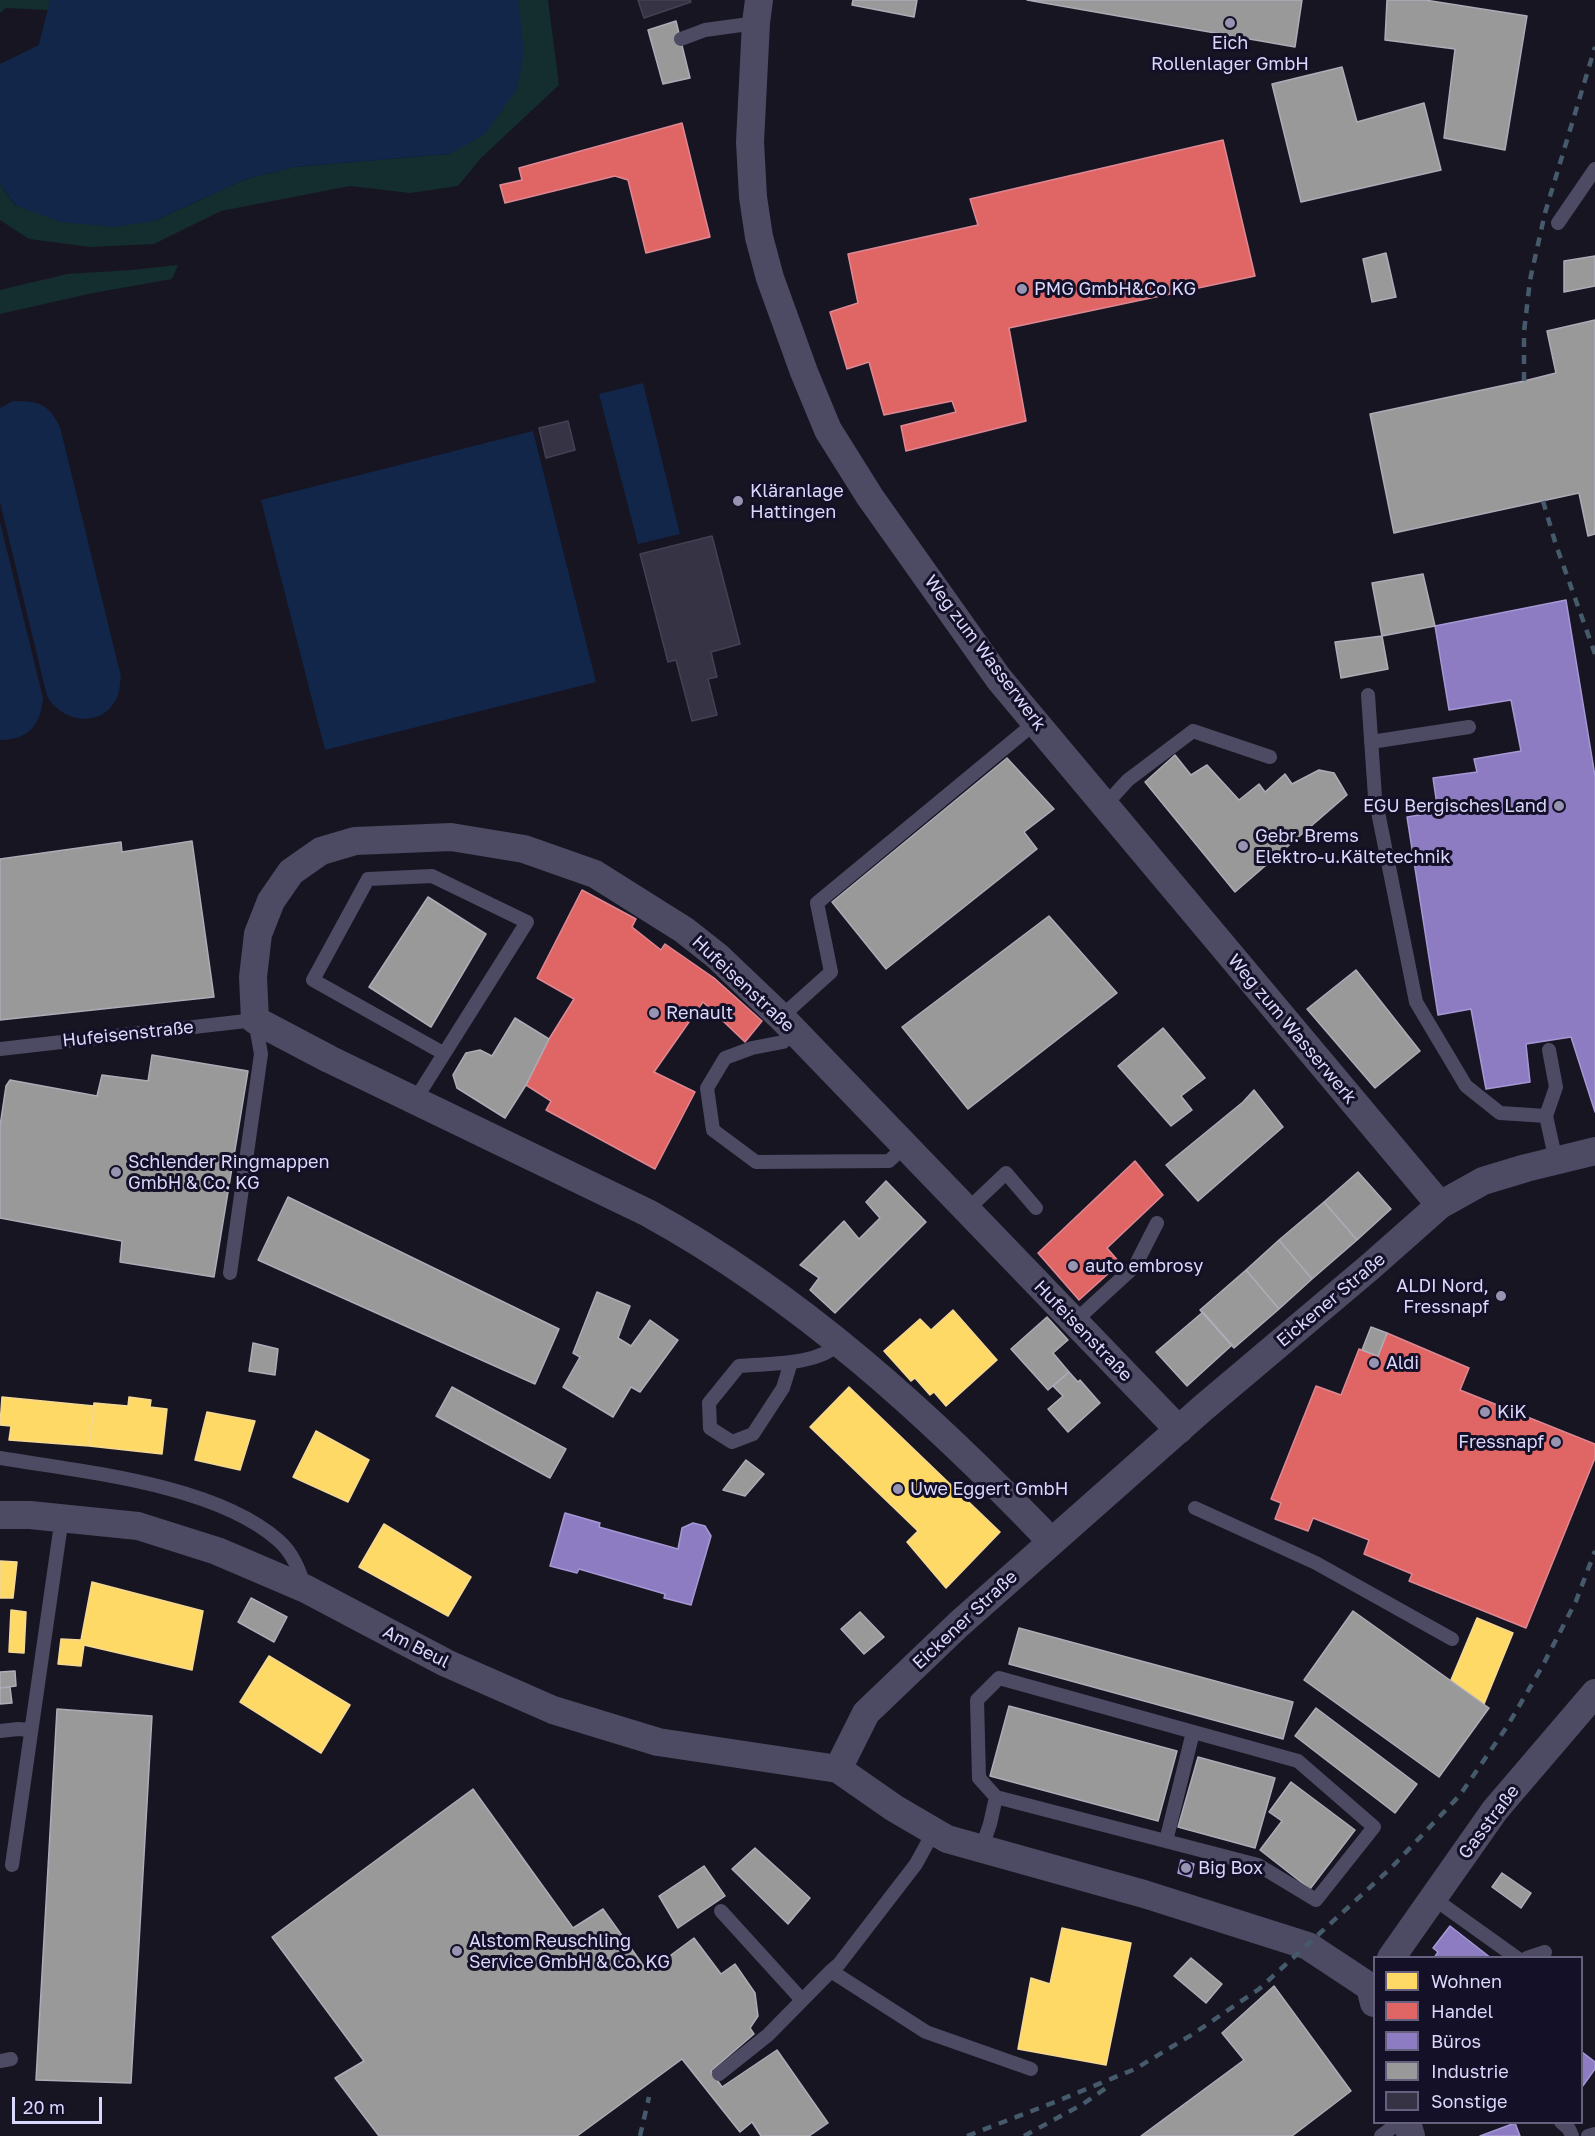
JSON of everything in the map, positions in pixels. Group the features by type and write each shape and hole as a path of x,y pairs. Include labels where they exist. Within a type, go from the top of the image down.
{"street":[{"name":"Weg zum Wasserwerk","path":"758,12 750,142 753,197 759,237 770,278 828,430 861,483 999,679 1440,1205"},
{"name":"Hufeisenstraße","path":"255,1020 253,977 258,934 272,901 291,872 321,851 355,841 451,837 524,849 595,874 692,936 717,956 787,1024 1179,1430"},
{"path":"255,1020 648,1213 692,1237 841,1343 923,1414 1051,1541"},
{"name":"Eickener Straße","path":"838,1769 866,1713 958,1624 1440,1205 1483,1181 1595,1151"},
{"name":"Am Beul","path":"0,1515 62,1517 138,1526 217,1551 306,1589 446,1663 553,1710 658,1742 838,1769"},
{"name":"Gasstraße","path":"1392,1956 1495,1810 1595,1693"},
{"path":"838,1769 894,1808 947,1839 1144,1894 1308,1946 1373,1990"}],"lane":[{"path":"681,39 758,12"},
{"path":"1558,224 1595,169"},
{"path":"1368,695 1375,797 1416,1002 1466,1086 1500,1113 1546,1116"},
{"path":"905,1146 889,1161 756,1162 713,1130 707,1088 725,1058 752,1048 783,1042 787,1024 831,972 817,903 1036,722"},
{"path":"1371,742 1469,727"},
{"path":"1105,805 1128,780 1193,731 1270,757"},
{"path":"415,1100 527,922 432,876 368,879 313,980 443,1053"},
{"path":"230,1273 261,1054 255,1020"},
{"name":"Hufeisenstraße","path":"0,1048 255,1020"},
{"path":"1549,1050 1556,1087 1546,1116 1556,1161"},
{"path":"967,1210 1006,1173 1036,1208"},
{"path":"1074,1322 1135,1266 1157,1223"},
{"path":"791,1362 783,1388 753,1434 732,1442 710,1428 709,1403 739,1366 791,1362 831,1352 841,1343"},
{"path":"0,1458 156,1485 215,1505 244,1518 278,1540 295,1561 306,1589"},
{"path":"1196,1508 1316,1563 1452,1639"},
{"path":"12,1864 62,1517"},
{"path":"999,1678 1193,1732 1298,1761 1374,1827 1316,1899 1258,1865 996,1797 979,1779 977,1700 999,1678"},
{"path":"0,1731 31,1730"},
{"path":"1166,1841 1193,1732"},
{"path":"981,1850 996,1797"},
{"path":"719,2074 768,2035 839,1964 916,1864 934,1832"},
{"path":"1433,1898 1514,1956"},
{"path":"721,1911 802,2000"},
{"path":"1533,1956 1545,1952"},
{"path":"831,1971 926,2032 1031,2069"},
{"path":"1381,2136 1397,2124"},
{"path":"1563,2124 1572,2136"},
{"path":"1588,2136 1595,2134"}],"green space":[{"path":"0,0 50,0 48,10 6,8 0,13"},
{"path":"518,0 548,0 559,85 481,158 458,186 410,193 350,186 221,211 154,244 90,247 29,239 0,220 0,184 15,206 154,221 246,179 295,167 450,154"},
{"path":"178,265 172,279 93,293 0,314 0,290 67,274"}],"water":[{"path":"50,0 518,0 524,52 517,89 485,134 450,154 295,167 246,179 154,221 114,227 60,222 15,205 0,184 0,64 39,45"},
{"path":"643,383 680,534 638,544 599,394"},
{"path":"13,401 41,405 51,413 60,427 121,677 114,703 106,712 96,717 86,719 64,713 54,706 47,696 0,502 0,408"},
{"path":"533,431 596,682 325,750 261,500"},
{"path":"0,522 43,698 39,716 31,729 18,737 0,740"}],"building: Wohnen":[{"path":"953,1310 997,1360 946,1406 934,1392 930,1395 915,1378 911,1381 884,1351 920,1319 931,1330"},
{"path":"849,1387 1000,1532 946,1588 907,1542 918,1531 810,1427"},
{"path":"2,1397 94,1406 89,1446 9,1440 11,1426 0,1425"},
{"path":"129,1397 151,1400 150,1407 167,1409 162,1454 89,1446 94,1403 128,1406"},
{"path":"207,1412 255,1421 240,1470 195,1460"},
{"path":"316,1431 369,1460 348,1502 293,1477"},
{"path":"384,1524 471,1577 448,1616 359,1567"},
{"path":"0,1561 17,1562 13,1598 0,1598"},
{"path":"92,1582 203,1611 192,1670 84,1645 81,1666 58,1664 61,1639 81,1640"},
{"path":"11,1610 26,1612 24,1653 9,1652"},
{"path":"1477,1618 1513,1633 1484,1704 1451,1680"},
{"path":"269,1656 350,1705 321,1753 240,1702"},
{"path":"1062,1928 1131,1943 1106,2065 1018,2049 1031,1978 1050,1984"}],"building: Handel":[{"path":"682,123 710,237 646,253 628,180 615,176 505,203 500,185 522,180 519,168"},
{"name":"PMG GmbH&Co KG","path":"1223,140 1255,276 1009,328 1026,421 906,451 901,426 956,412 952,401 884,415 869,362 847,369 830,312 858,303 848,254 978,225 970,199"},
{"path":"582,890 636,919 632,927 661,950 665,944 714,978 762,1021 745,1042 703,1002 654,1072 695,1092 655,1169 546,1110 551,1101 526,1085 549,1039 574,999 537,978"},
{"path":"1135,1161 1163,1195 1107,1248 1120,1263 1079,1300 1038,1253"},
{"path":"1387,1333 1469,1368 1460,1390 1595,1444 1595,1458 1526,1628 1409,1581 1412,1574 1364,1554 1369,1540 1313,1518 1308,1531 1275,1519 1281,1503 1271,1499 1316,1386 1341,1395 1359,1349 1378,1356"}],"building: Büros":[{"path":"1566,600 1595,776 1595,1112 1571,1037 1526,1044 1530,1082 1486,1089 1471,1009 1438,1015 1407,817 1438,812 1433,778 1477,772 1474,759 1521,751 1511,700 1449,710 1435,626"},
{"path":"565,1513 600,1523 599,1527 678,1549 682,1528 693,1523 705,1526 711,1536 691,1605 664,1598 665,1594 579,1569 577,1573 550,1566"},
{"name":"Big Box","path":"1181,1860 1194,1864 1191,1877 1178,1873"},
{"path":"1450,1926 1488,1956 1435,1956 1438,1952 1433,1948"},
{"path":"1583,2053 1595,2062 1595,2069 1583,2086"},
{"path":"1515,2124 1520,2136 1480,2136"}],"building: Industrie":[{"path":"853,0 917,0 914,17 852,5"},
{"name":"Eich Rollenlager GmbH","path":"1027,0 1302,0 1295,47"},
{"path":"1387,0 1425,0 1527,16 1505,150 1444,138 1455,49 1385,40"},
{"path":"676,21 690,78 663,84 648,30"},
{"path":"1342,67 1357,122 1424,103 1441,170 1301,202 1272,84"},
{"path":"1386,253 1396,297 1372,302 1363,259"},
{"path":"1595,256 1595,286 1564,292 1564,261"},
{"path":"1595,320 1595,534 1588,536 1579,493 1394,533 1370,414 1556,373 1547,331"},
{"path":"1423,574 1435,626 1382,636 1372,583"},
{"path":"1382,636 1388,669 1341,678 1335,642"},
{"name":"Gebr. Brems Elektro-u.Kältetechnik","path":"1175,755 1191,775 1207,765 1239,800 1259,784 1265,792 1285,774 1292,784 1319,770 1334,773 1347,795 1235,892 1145,782"},
{"path":"1007,758 1054,809 1024,832 1037,849 886,969 832,902"},
{"path":"192,841 214,997 0,1020 0,859 121,842 122,852"},
{"path":"428,897 486,934 431,1027 369,987"},
{"path":"1049,916 1117,993 968,1109 902,1027"},
{"path":"1356,970 1420,1051 1375,1088 1307,1009"},
{"path":"515,1018 549,1039 526,1085 505,1118 457,1088 453,1075 466,1053 480,1050 492,1056"},
{"path":"1163,1028 1205,1078 1181,1096 1192,1110 1171,1126 1118,1066"},
{"name":"Schlender Ringmappen GmbH & Co. KG","path":"152,1055 248,1071 214,1277 120,1262 122,1241 0,1218 0,1126 6,1086 10,1080 97,1096 102,1075 148,1081"},
{"path":"1254,1090 1283,1127 1198,1201 1166,1165 1243,1102"},
{"path":"1358,1172 1391,1209 1357,1240 1324,1202"},
{"path":"886,1181 926,1222 835,1313 810,1290 819,1278 800,1265 844,1221 859,1239 880,1218 866,1202"},
{"path":"288,1197 559,1329 535,1384 258,1260"},
{"path":"1324,1202 1357,1240 1312,1279 1279,1240"},
{"path":"1279,1240 1312,1279 1279,1309 1246,1270"},
{"path":"1246,1270 1279,1309 1234,1348 1200,1310"},
{"path":"597,1292 630,1306 618,1338 631,1346 650,1320 678,1340 640,1392 631,1387 613,1417 563,1387 580,1357 573,1353"},
{"path":"1203,1312 1232,1345 1187,1386 1156,1352"},
{"path":"1047,1317 1068,1340 1053,1353 1069,1372 1048,1390 1011,1349"},
{"path":"1371,1327 1387,1333 1378,1356 1362,1350"},
{"path":"253,1343 278,1349 275,1375 249,1371"},
{"path":"1069,1372 1078,1382 1080,1380 1100,1403 1068,1432 1048,1409 1063,1396 1053,1386"},
{"path":"452,1387 566,1449 550,1478 436,1416"},
{"path":"746,1460 764,1474 745,1496 723,1490"},
{"path":"251,1598 287,1617 274,1642 238,1622"},
{"path":"1353,1611 1489,1708 1439,1777 1304,1680"},
{"path":"860,1612 884,1637 864,1654 841,1629"},
{"path":"1019,1628 1293,1702 1283,1739 1009,1664"},
{"path":"15,1671 16,1686 0,1688 0,1672"},
{"path":"10,1687 12,1703 0,1704 0,1688"},
{"path":"1009,1706 1177,1751 1158,1821 990,1776"},
{"path":"1316,1708 1417,1784 1395,1813 1295,1736"},
{"path":"57,1709 152,1716 131,2083 36,2080"},
{"path":"1198,1757 1275,1778 1255,1848 1178,1827"},
{"path":"1291,1782 1355,1830 1310,1889 1260,1850 1282,1821 1269,1812"},
{"name":"Alstom Reuschling Service GmbH & Co. KG","path":"473,1789 573,1928 603,1909 648,1972 694,1938 721,1974 735,1964 755,1993 758,2016 750,2028 754,2034 711,2071 722,2087 777,2050 828,2123 809,2136 761,2136 752,2122 740,2132 682,2059 577,2136 379,2136 335,2078 364,2061 272,1937"},
{"path":"755,1848 810,1898 788,1924 732,1869"},
{"path":"704,1866 725,1896 678,1928 659,1896"},
{"path":"1502,1873 1531,1893 1521,1908 1492,1887"},
{"path":"1191,1958 1222,1984 1206,2003 1174,1976"},
{"path":"1274,1986 1351,2091 1292,2136 1141,2136 1244,2060 1222,2033"}],"building: Sonstige":[{"path":"638,0 690,0 691,2 644,18"},
{"path":"568,421 575,450 546,458 539,428"},
{"path":"712,536 740,644 711,652 717,677 708,679 717,715 692,721 676,660 668,662 640,554"}],"railway":[{"path":"1524,381 1524,332 1530,280 1545,213 1595,47"},
{"path":"1543,501 1556,545 1595,654"},
{"path":"967,2136 1135,2069 1193,2034 1259,1989 1391,1868 1460,1795 1508,1725 1543,1665 1576,1601 1595,1551"},
{"path":"1024,2136 1083,2104 1109,2086"},
{"path":"640,2136 649,2097"}],"place":[{"name":"Eich Rollenlager GmbH","path":"1230,23"},
{"name":"PMG GmbH&Co KG","path":"1022,289"},
{"name":"Kläranlage Hattingen","path":"738,501"},
{"name":"EGU Bergisches Land","path":"1559,806"},
{"name":"Gebr. Brems Elektro-u.Kältetechnik","path":"1243,846"},
{"name":"Renault","path":"654,1013"},
{"name":"Schlender Ringmappen GmbH & Co. KG","path":"116,1172"},
{"name":"auto embrosy","path":"1073,1266"},
{"name":"ALDI Nord, Fressnapf","path":"1501,1296"},
{"name":"Aldi","path":"1374,1363"},
{"name":"KiK","path":"1485,1412"},
{"name":"Fressnapf","path":"1556,1442"},
{"name":"Uwe Eggert GmbH","path":"898,1489"},
{"name":"Big Box","path":"1186,1868"},
{"name":"Alstom Reuschling Service GmbH & Co. KG","path":"457,1951"}]}
